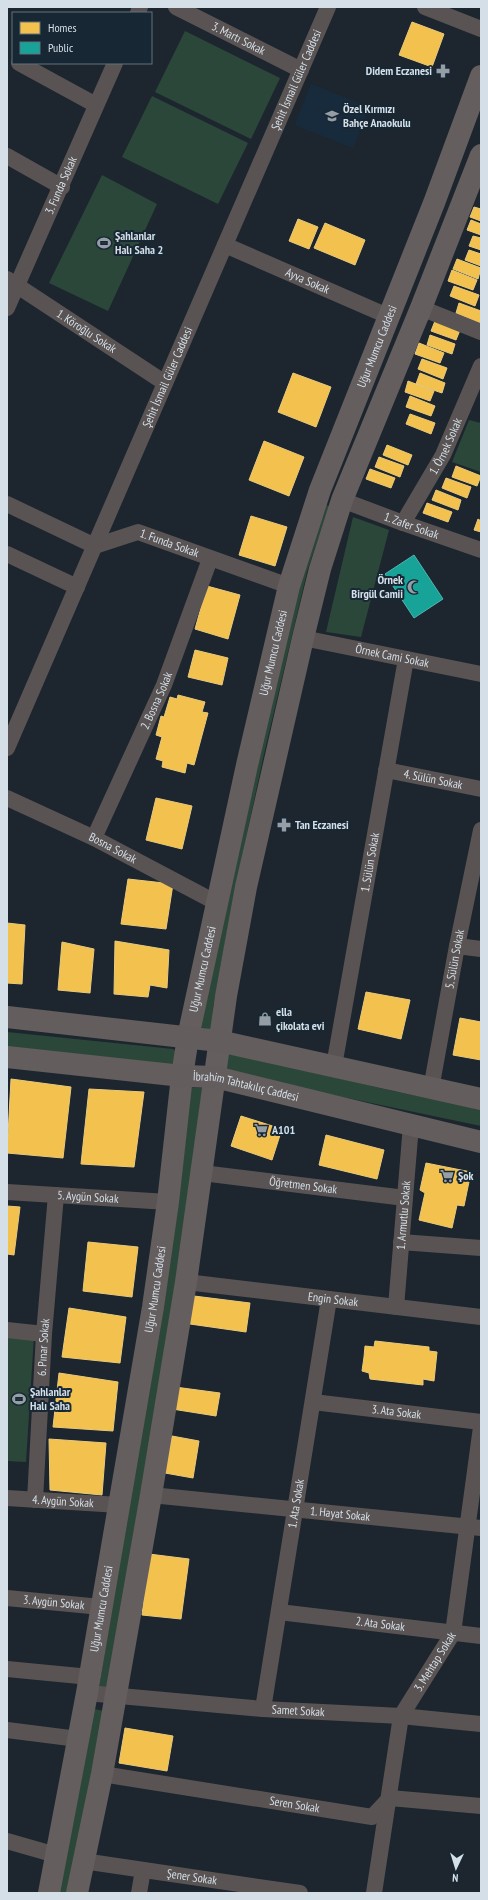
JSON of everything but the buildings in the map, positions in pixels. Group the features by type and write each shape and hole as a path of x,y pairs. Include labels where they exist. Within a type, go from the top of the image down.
{"main road":[{"path":"7,1017 219,1041 481,1099"},
{"name":"İbrahim Tahtakılıç Caddesi","path":"7,1057 182,1076 215,1077 481,1142"}],"street":[{"name":"3. Martı Sokak","path":"176,7 301,70"},
{"name":"Şehit İsmail Güler Caddesi","path":"7,748 328,7"},
{"path":"425,7 481,29"},
{"path":"21,64 96,105"},
{"name":"3. Funda Sokak","path":"7,308 12,282 62,187 115,64"},
{"name":"Uğur Mumcu Caddesi","path":"49,1893 88,1685 153,1307 168,1202 182,1076 188,1037 247,765 289,586 320,490 390,317 481,76"},
{"name":"Uğur Mumcu Caddesi","path":"77,1893 102,1774 151,1495 186,1282 226,996 246,887 303,638 320,569 342,500 421,308 481,155"},
{"path":"7,156 62,187"},
{"name":"Ayva Sokak","path":"225,245 390,317"},
{"name":"1. Köroğlu Sokak","path":"12,282 165,383"},
{"path":"421,308 481,332"},
{"name":"1. Örnek Sokak","path":"403,523 443,455 481,366"},
{"path":"320,490 342,500"},
{"name":"1. Zafer Sokak","path":"342,500 481,550"},
{"path":"7,504 95,546"},
{"name":"1. Funda Sokak","path":"95,546 138,532 289,586"},
{"path":"7,554 77,587"},
{"name":"2. Bosna Sokak","path":"94,838 164,685 210,559"},
{"name":"Örnek Cami Sokak","path":"303,638 481,674"},
{"name":"1. Sülün Sokak","path":"334,1066 406,659"},
{"name":"4. Sülün Sokak","path":"386,770 481,789"},
{"name":"Bosna Sokak","path":"7,798 94,838 217,903"},
{"name":"5. Sülün Sokak","path":"431,1089 456,946 481,833"},
{"path":"456,946 481,949"},
{"name":"1. Armutlu Sokak","path":"396,1307 410,1125"},
{"name":"Öğretmen Sokak","path":"202,1173 405,1198"},
{"name":"5. Aygün Sokak","path":"7,1192 168,1202"},
{"name":"6. Pınar Sokak","path":"35,1500 44,1334 56,1195"},
{"path":"401,1242 481,1248"},
{"name":"Engin Sokak","path":"186,1282 481,1317"},
{"name":"1. Ata Sokak","path":"263,1709 329,1299"},
{"path":"7,1330 44,1334"},
{"name":"3. Ata Sokak","path":"313,1402 481,1422"},
{"name":"3. Mehtap Sokak","path":"374,1893 390,1798 401,1716 453,1633 474,1527 481,1427"},
{"name":"1. Hayat Sokak","path":"151,1495 474,1527"},
{"name":"4. Aygün Sokak","path":"7,1498 119,1505"},
{"name":"3. Aygün Sokak","path":"7,1598 101,1607"},
{"name":"2. Ata Sokak","path":"279,1612 481,1636"},
{"name":"Samet Sokak","path":"7,1670 88,1685 115,1695 263,1709 401,1716 481,1724"},
{"path":"7,1730 78,1739"},
{"name":"Seren Sokak","path":"102,1774 372,1817 390,1798"},
{"path":"390,1798 481,1806"},
{"path":"7,1841 56,1855"},
{"name":"Şener Sokak","path":"83,1861 300,1893"},
{"path":"138,1893 143,1870"}],"shaded area":[{"name":"Özel Kırmızı Bahçe Anaokulu","path":"311,84 369,107 353,148 295,125"}],"green space":[{"path":"185,31 280,78 251,139 155,92"},
{"path":"152,96 248,143 218,204 122,157"},
{"name":"Şahlanlar Halı Saha 2","path":"102,175 157,204 108,311 49,283"},
{"path":"469,420 481,423 481,472 452,462"},
{"path":"322,504 329,506 307,572 264,754 235,889 213,1007 212,1030 199,1027 283,641"},
{"path":"353,517 389,530 361,637 326,632"},
{"path":"7,1032 173,1049 177,1052 175,1062 171,1065 7,1048"},
{"path":"233,1053 393,1091 481,1109 481,1126 309,1090 226,1069 223,1055"},
{"path":"189,1088 204,1088 192,1194 107,1691 99,1689 179,1190"},
{"name":"Şahlanlar Halı Saha","path":"7,1334 34,1336 26,1462 7,1461"},
{"path":"94,1709 104,1711 69,1893 59,1893"}],"place":[{"name":"Didem Eczanesi","path":"443,71"},
{"name":"Özel Kırmızı Bahçe Anaokulu","path":"332,116"},
{"name":"Şahlanlar Halı Saha 2","path":"104,243"},
{"name":"Örnek Birgül Camii","path":"414,587"},
{"name":"Tan Eczanesi","path":"284,825"},
{"name":"ella çikolata evi","path":"265,1019"},
{"name":"A101","path":"261,1130"},
{"name":"Şok","path":"447,1176"},
{"name":"Şahlanlar Halı Saha","path":"19,1399"}]}
